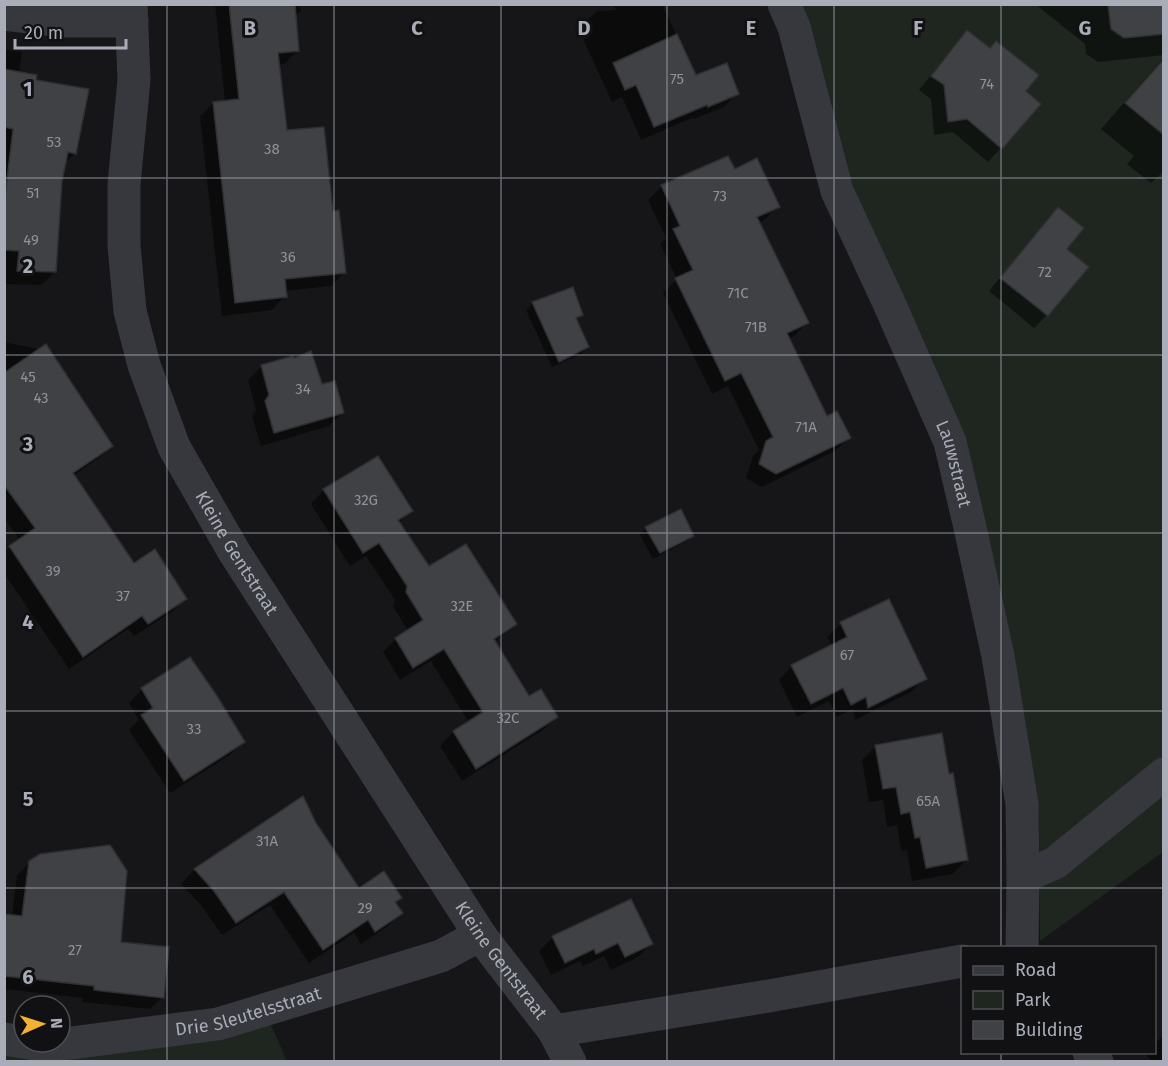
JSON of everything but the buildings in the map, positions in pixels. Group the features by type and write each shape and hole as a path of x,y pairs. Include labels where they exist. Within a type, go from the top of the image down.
{"street":[{"name":"Lauwstraat","path":"784,4 794,27 837,190 950,442 1000,667 1022,804 1022,946"},
{"path":"4,14 64,21 131,13"},
{"name":"Kleine Gentstraat","path":"131,13 134,80 124,184 124,246 130,311 144,365 174,447 233,550 480,935 554,1030 570,1062"},
{"path":"1023,877 1055,863 1164,774"},
{"name":"Drie Sleutelsstraat","path":"4,1039 48,1046 218,1024 441,956 480,935"},
{"name":"Kleine Gentstraat","path":"554,1030 769,996 961,961"}],"green space":[{"path":"802,5 1163,5 1163,852 1040,941 1039,815 1015,690 956,428 847,185"},
{"path":"271,1025 287,1061 5,1062 4,1049 12,1048 12,1054 72,1054 72,1043"}]}
